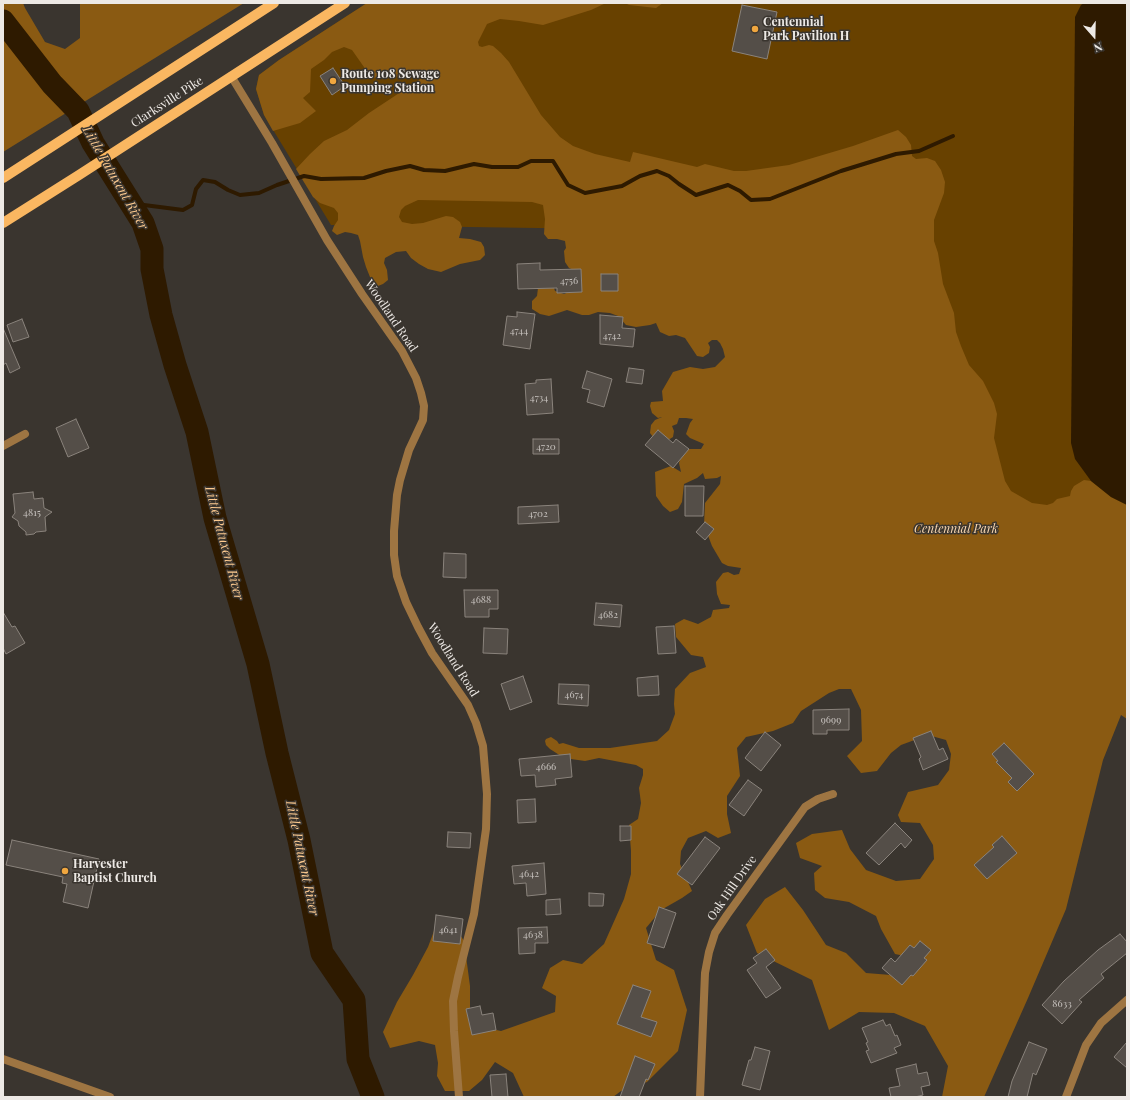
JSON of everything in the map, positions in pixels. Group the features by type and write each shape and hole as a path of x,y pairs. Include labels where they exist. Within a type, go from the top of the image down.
{"main road":[{"name":"Clarksville Pike","path":"3,178 274,3"},
{"name":"Clarksville Pike","path":"3,223 345,3"}],"street":[{"name":"Woodland Road","path":"231,76 290,174 327,240 362,294 402,351 416,378 424,406 423,420 409,450 396,495 394,555 397,576 406,602 418,627 432,653 468,705 476,723 483,746 487,794 486,830 474,914 453,1001 459,1097"},
{"path":"3,446 25,434"},
{"name":"Oak Hill Drive","path":"700,1097 705,973 709,952 715,933 805,807 818,799 833,794"},
{"path":"1066,1097 1086,1045 1101,1023 1127,1000"},
{"path":"3,1059 110,1097"}],"shaded area":[{"name":"Centennial Park","path":"367,3 1127,3 1127,694 1082,722 880,233 331,225 264,115 256,89 259,75 279,60"},
{"path":"1084,3 1127,3 1127,505 1111,497 1091,481 1075,459 1071,443 1075,17 1081,5"}],"green space":[{"path":"3,3 23,3 45,42 65,49 80,38 80,3 244,3 3,152"},
{"path":"367,3 606,3 591,10 543,25 500,19 487,24 478,42 479,46 482,47 489,45 493,46 509,62 541,115 560,137 573,146 595,154 630,162 633,152 697,167 705,164 734,171 746,171 789,165 853,146 898,130 906,137 911,145 912,156 916,159 927,158 935,161 941,170 945,182 944,193 934,220 934,241 938,253 943,284 954,313 956,332 961,346 969,365 983,381 994,403 997,414 994,438 1005,481 1011,491 1032,503 1047,505 1053,503 1057,499 1070,496 1074,486 1084,480 1091,481 1111,497 1127,505 1127,719 1121,715 1103,760 1066,909 984,1097 942,1097 948,1066 925,1026 894,1013 859,1012 829,1030 812,980 757,953 746,925 765,899 785,887 803,910 826,945 846,953 866,973 891,975 914,967 910,957 895,954 881,929 876,916 849,902 825,898 815,890 814,873 822,866 800,858 796,843 812,834 842,830 850,849 866,870 896,881 920,879 934,859 933,845 920,823 901,822 898,815 908,792 938,785 949,770 951,754 946,740 928,735 901,745 891,753 877,771 861,773 847,756 862,741 861,710 851,689 839,689 829,693 801,711 793,723 773,731 746,737 737,748 740,776 727,796 727,814 731,833 718,838 706,831 688,838 681,851 680,864 692,891 661,910 646,928 656,960 674,970 687,1010 678,1051 647,1082 621,1091 613,1097 524,1097 513,1073 495,1062 482,1080 469,1091 445,1091 437,1076 438,1063 435,1045 419,1041 390,1048 383,1032 397,1002 428,947 434,931 453,924 464,941 470,986 470,1011 477,1026 501,1031 555,1012 556,996 542,988 550,968 563,960 582,964 604,944 624,899 631,874 629,825 638,819 641,803 639,788 643,775 643,769 636,765 599,758 585,761 564,758 550,749 546,745 545,741 551,737 559,744 563,743 579,748 610,748 657,741 669,730 675,714 675,689 690,673 706,667 703,657 691,655 676,637 675,624 684,619 698,624 711,617 713,610 729,608 730,605 721,604 717,594 716,582 723,573 728,572 734,575 739,574 741,568 728,566 722,563 712,546 704,525 705,503 720,484 721,476 717,478 705,479 703,473 697,478 684,484 682,502 678,509 670,512 663,506 656,496 655,472 671,466 681,472 679,463 682,454 688,449 701,449 704,444 690,438 686,434 693,419 686,418 679,418 677,424 672,426 674,431 673,437 665,442 657,442 650,433 651,425 655,420 662,417 658,418 652,413 650,406 651,402 663,401 662,391 673,372 690,367 703,369 715,367 725,357 723,349 717,340 712,340 708,343 710,347 709,353 703,357 697,356 685,338 676,335 669,336 660,332 656,323 636,327 626,325 618,316 610,313 598,312 589,315 582,315 567,310 549,316 540,314 532,309 532,301 537,296 538,288 553,285 555,291 564,294 571,291 576,271 569,268 565,262 565,241 548,239 544,234 545,219 543,205 532,202 418,200 405,206 401,210 399,217 402,222 412,224 423,223 446,216 453,217 460,222 462,227 459,238 481,242 484,247 485,255 480,260 460,264 441,272 428,269 419,264 411,258 406,251 396,252 385,258 384,263 387,270 388,280 378,286 370,277 366,267 358,235 345,232 337,235 332,231 338,220 338,213 334,208 320,203 313,197 296,169 324,141 347,130 369,113 422,78 422,74 416,70 396,77 371,77 352,50 344,47 332,52 311,69 310,92 303,98 316,111 300,123 273,131 264,115 256,89 259,75 279,60"},
{"path":"625,3 663,3 656,8 629,5"}],"building":[{"name":"Centennial Park Pavilion H","path":"742,5 777,12 767,59 732,51"},
{"name":"Route 108 Sewage Pumping Station","path":"333,68 345,86 332,95 320,76"},
{"path":"540,263 540,270 581,269 582,292 557,293 557,288 518,289 517,264"},
{"path":"601,274 618,274 618,291 601,291"},
{"path":"517,312 535,314 530,349 503,345 507,316 517,317"},
{"path":"600,315 623,317 622,328 635,329 633,347 600,344"},
{"path":"22,319 29,337 13,342 7,325"},
{"path":"3,328 20,368 10,373 6,363 3,365"},
{"path":"629,368 644,370 642,384 626,382"},
{"path":"587,371 612,379 604,407 587,402 590,390 582,388"},
{"path":"551,379 553,413 527,415 525,384 536,383 536,380"},
{"path":"76,419 89,448 68,457 56,428"},
{"path":"658,430 673,443 676,439 689,449 673,468 645,445"},
{"path":"533,439 559,439 559,454 533,454"},
{"path":"685,486 704,486 703,516 685,516"},
{"path":"33,492 34,499 43,498 44,508 52,512 45,517 46,531 26,535 26,532 19,526 18,521 12,517 15,513 13,494"},
{"path":"558,505 559,522 518,524 518,507"},
{"path":"705,522 714,529 705,540 696,532"},
{"path":"444,553 466,554 466,578 443,577"},
{"path":"464,590 498,590 498,609 489,609 489,617 465,617"},
{"path":"596,603 622,605 620,627 594,625"},
{"path":"3,612 12,627 15,626 25,643 6,654 3,648"},
{"path":"674,626 676,653 658,654 656,627"},
{"path":"484,628 508,629 507,654 483,653"},
{"path":"523,676 532,702 510,710 501,684"},
{"path":"658,676 659,695 638,696 637,678"},
{"path":"559,684 589,685 588,706 558,704"},
{"path":"849,709 849,730 827,730 827,734 813,734 813,710"},
{"path":"931,731 939,750 943,748 948,759 923,770 919,759 921,757 913,738"},
{"path":"765,732 781,745 761,771 745,758"},
{"path":"1004,743 1034,774 1017,791 1008,782 1012,778 996,762 998,761 992,754"},
{"path":"570,754 572,777 555,779 556,785 536,787 535,775 521,776 519,759"},
{"path":"748,780 762,790 744,816 729,805"},
{"path":"535,799 536,822 518,823 517,800"},
{"path":"895,823 912,840 905,848 901,843 879,865 866,853"},
{"path":"620,826 631,826 631,840 620,841"},
{"path":"448,832 471,833 470,848 447,847"},
{"path":"1002,836 1017,853 987,879 974,865 994,847 992,845"},
{"path":"705,837 720,848 692,885 677,874"},
{"name":"Harvester Baptist Church","path":"12,840 99,859 88,908 63,902 67,884 62,883 63,877 6,865"},
{"path":"544,863 546,894 527,896 526,883 514,884 512,866"},
{"path":"589,893 604,894 603,906 589,906"},
{"path":"560,899 561,914 546,915 546,900"},
{"path":"659,907 676,913 664,948 647,943"},
{"path":"436,915 463,919 460,944 433,941"},
{"path":"547,927 548,943 535,943 535,953 519,954 518,928"},
{"path":"1120,934 1127,942 1127,953 1101,974 1104,978 1079,1000 1082,1002 1062,1024 1042,1005 1064,981 1098,950"},
{"path":"920,941 931,950 924,958 927,960 913,976 911,975 902,985 882,968 891,958 895,962 910,945 914,948"},
{"path":"766,949 775,960 766,967 781,988 766,998 747,970 757,963 753,958"},
{"path":"633,985 651,991 641,1017 657,1022 651,1037 617,1024"},
{"path":"480,1006 482,1015 493,1013 496,1030 472,1035 466,1009"},
{"path":"883,1020 886,1026 890,1024 901,1045 894,1048 897,1053 871,1063 866,1051 869,1050 866,1043 868,1042 862,1028"},
{"path":"1029,1042 1047,1049 1036,1075 1033,1073 1027,1097 1008,1097 1012,1081"},
{"path":"1127,1042 1127,1068 1114,1057"},
{"path":"755,1047 770,1051 760,1090 742,1085 749,1060 751,1060"},
{"path":"635,1056 655,1064 648,1080 646,1079 639,1097 620,1097"},
{"path":"916,1064 918,1074 927,1072 930,1085 921,1087 923,1095 915,1097 891,1097 889,1088 900,1086 896,1069"},
{"path":"506,1074 508,1097 492,1097 490,1075"}],"waterway":[{"name":"Little Patuxent River","path":"3,21 52,84 78,111 93,143 143,223 152,249 152,269 161,315 175,365 197,432 215,518 258,664 277,753 299,840 322,953 354,1000 358,1059 373,1097"},
{"path":"127,198 144,205 183,210 192,205 196,189 203,180 215,182 240,195 259,193 304,176 321,179 364,178 386,171 410,166 424,170 445,171 474,164 492,167 518,167 531,161 553,161 568,185 585,193 622,186 640,176 657,171 669,176 696,195 728,185 740,191 751,200 770,199 841,171 896,154 919,151 953,136"}],"place":[{"name":"Centennial Park Pavilion H","path":"755,29"},
{"name":"Route 108 Sewage Pumping Station","path":"333,81"},
{"name":"Harvester Baptist Church","path":"65,871"}]}
